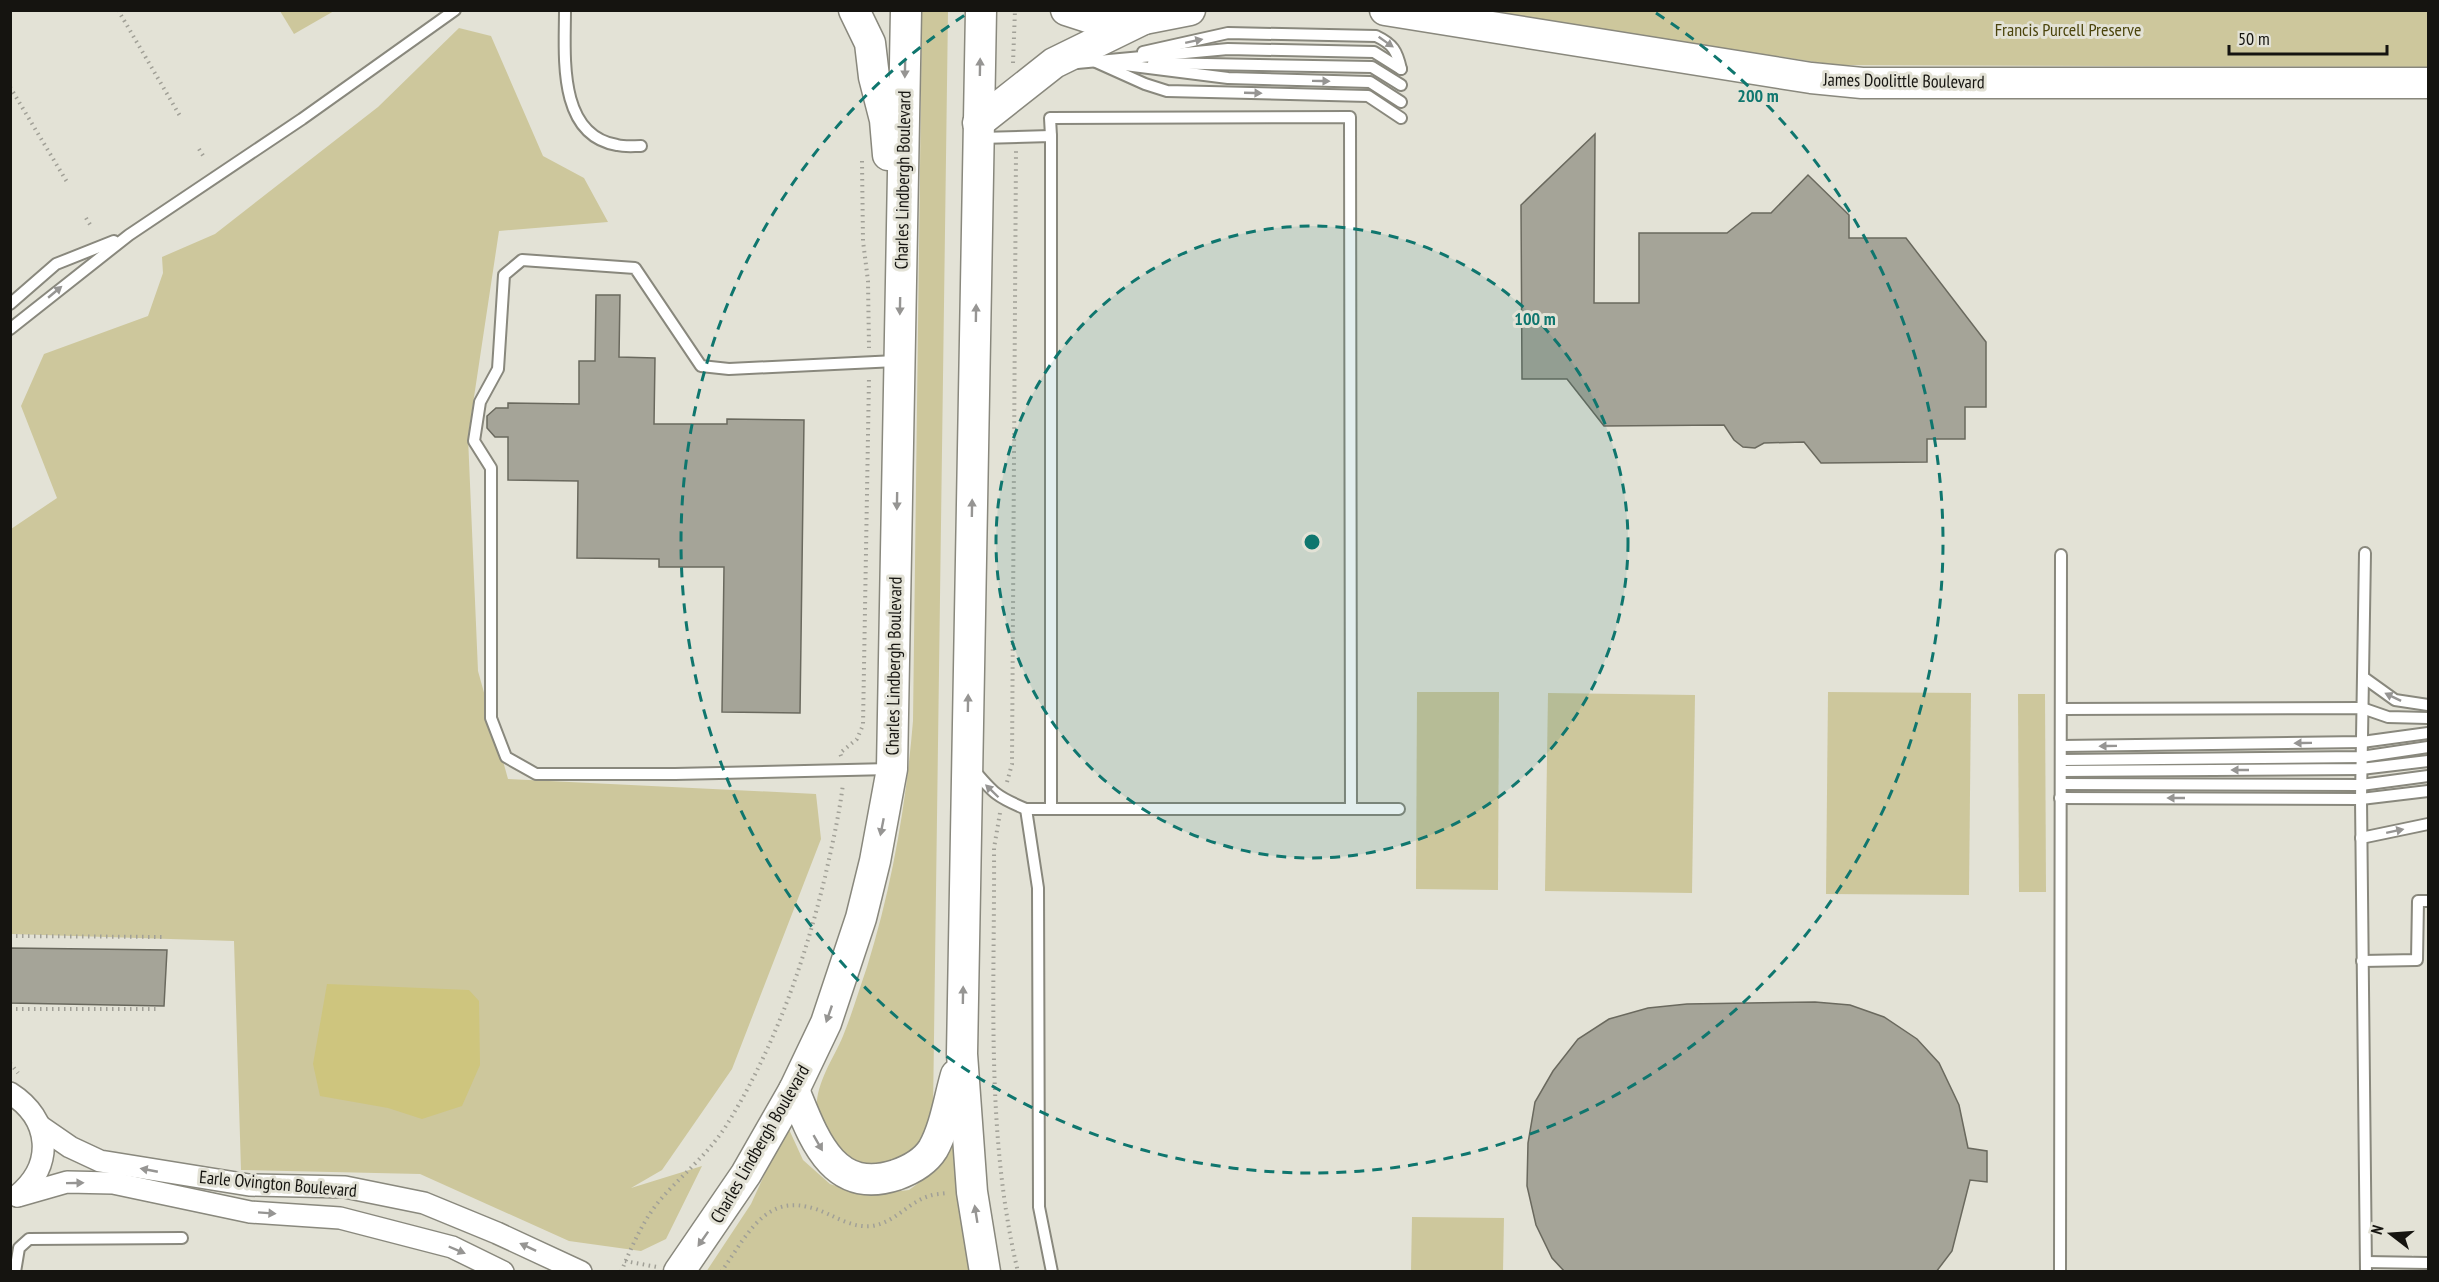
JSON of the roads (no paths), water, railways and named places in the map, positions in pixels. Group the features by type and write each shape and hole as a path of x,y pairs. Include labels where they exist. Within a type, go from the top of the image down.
{"main road":[{"path":"854,10 870,43 874,77 885,120 891,188 901,246"},
{"name":"Charles Lindbergh Boulevard","path":"670,1270 746,1174 794,1090 826,1023 861,918 875,861 892,769 906,10"},
{"path":"981,10 962,1054 972,1192 985,1272"},
{"path":"1066,10 1100,21 1144,19 1190,10"},
{"name":"James Doolittle Boulevard","path":"1385,10 1811,78 1862,83 2428,83"},
{"path":"979,130 1016,94 1054,63 1144,19"},
{"path":"794,1090 816,1142 829,1161 846,1173 866,1179 886,1178 911,1170 932,1151 939,1135 962,1054"}],"street":[{"path":"10,1093 23,1101 34,1113 41,1127 44,1146 41,1165 32,1182 14,1198"},
{"name":"Earle Ovington Boulevard","path":"41,1127 70,1147 100,1161 249,1185 345,1186 424,1203 497,1233 581,1272"},
{"name":"Earle Ovington Boulevard","path":"14,1198 67,1182 113,1183 249,1212 340,1218 452,1247 503,1272"}],"lane":[{"path":"10,330 129,235 302,119 454,10"},
{"path":"565,10 566,78 576,114 591,133 603,141 618,145 641,146"},
{"path":"1228,33 1365,35 1376,36 1389,42 1397,51 1401,69 1374,52 1228,49 1096,62 1228,33"},
{"path":"1096,62 1228,78 1370,82 1401,102"},
{"path":"1096,62 1145,84 1167,91 1368,96 1401,118"},
{"path":"1054,63 1372,67 1401,85"},
{"path":"1051,809 1050,118 1350,117 1351,809"},
{"path":"979,130 1016,138 1051,136"},
{"path":"10,304 56,264 129,235"},
{"path":"892,769 675,774 536,774 506,757 491,717 491,468 474,441 480,402 498,369 504,275 522,260 635,268 701,366 729,369 900,360"},
{"path":"2365,553 2361,838 2366,1267 2428,1263"},
{"path":"2060,1272 2061,555"},
{"path":"2363,677 2395,700 2428,705"},
{"path":"2061,710 2362,708 2388,717 2428,718"},
{"path":"2061,746 2362,742 2428,733"},
{"path":"2061,766 2361,757 2428,747"},
{"path":"967,761 992,792 1003,800 1026,809 1399,809"},
{"path":"2061,766 2361,769 2428,761"},
{"path":"2061,784 2361,785 2428,776"},
{"path":"2061,798 2361,799 2428,790"},
{"path":"1026,809 1038,888 1039,1207 1052,1272"},
{"path":"2361,838 2428,824"},
{"path":"2417,960 2418,902 2428,901"},
{"path":"2362,961 2428,960"},
{"path":"206,1179 206,1203"},
{"path":"15,1272 19,1248 29,1239 182,1238"}],"park label":[{"name":"Francis Purcell Preserve","path":"2068,30"}]}
